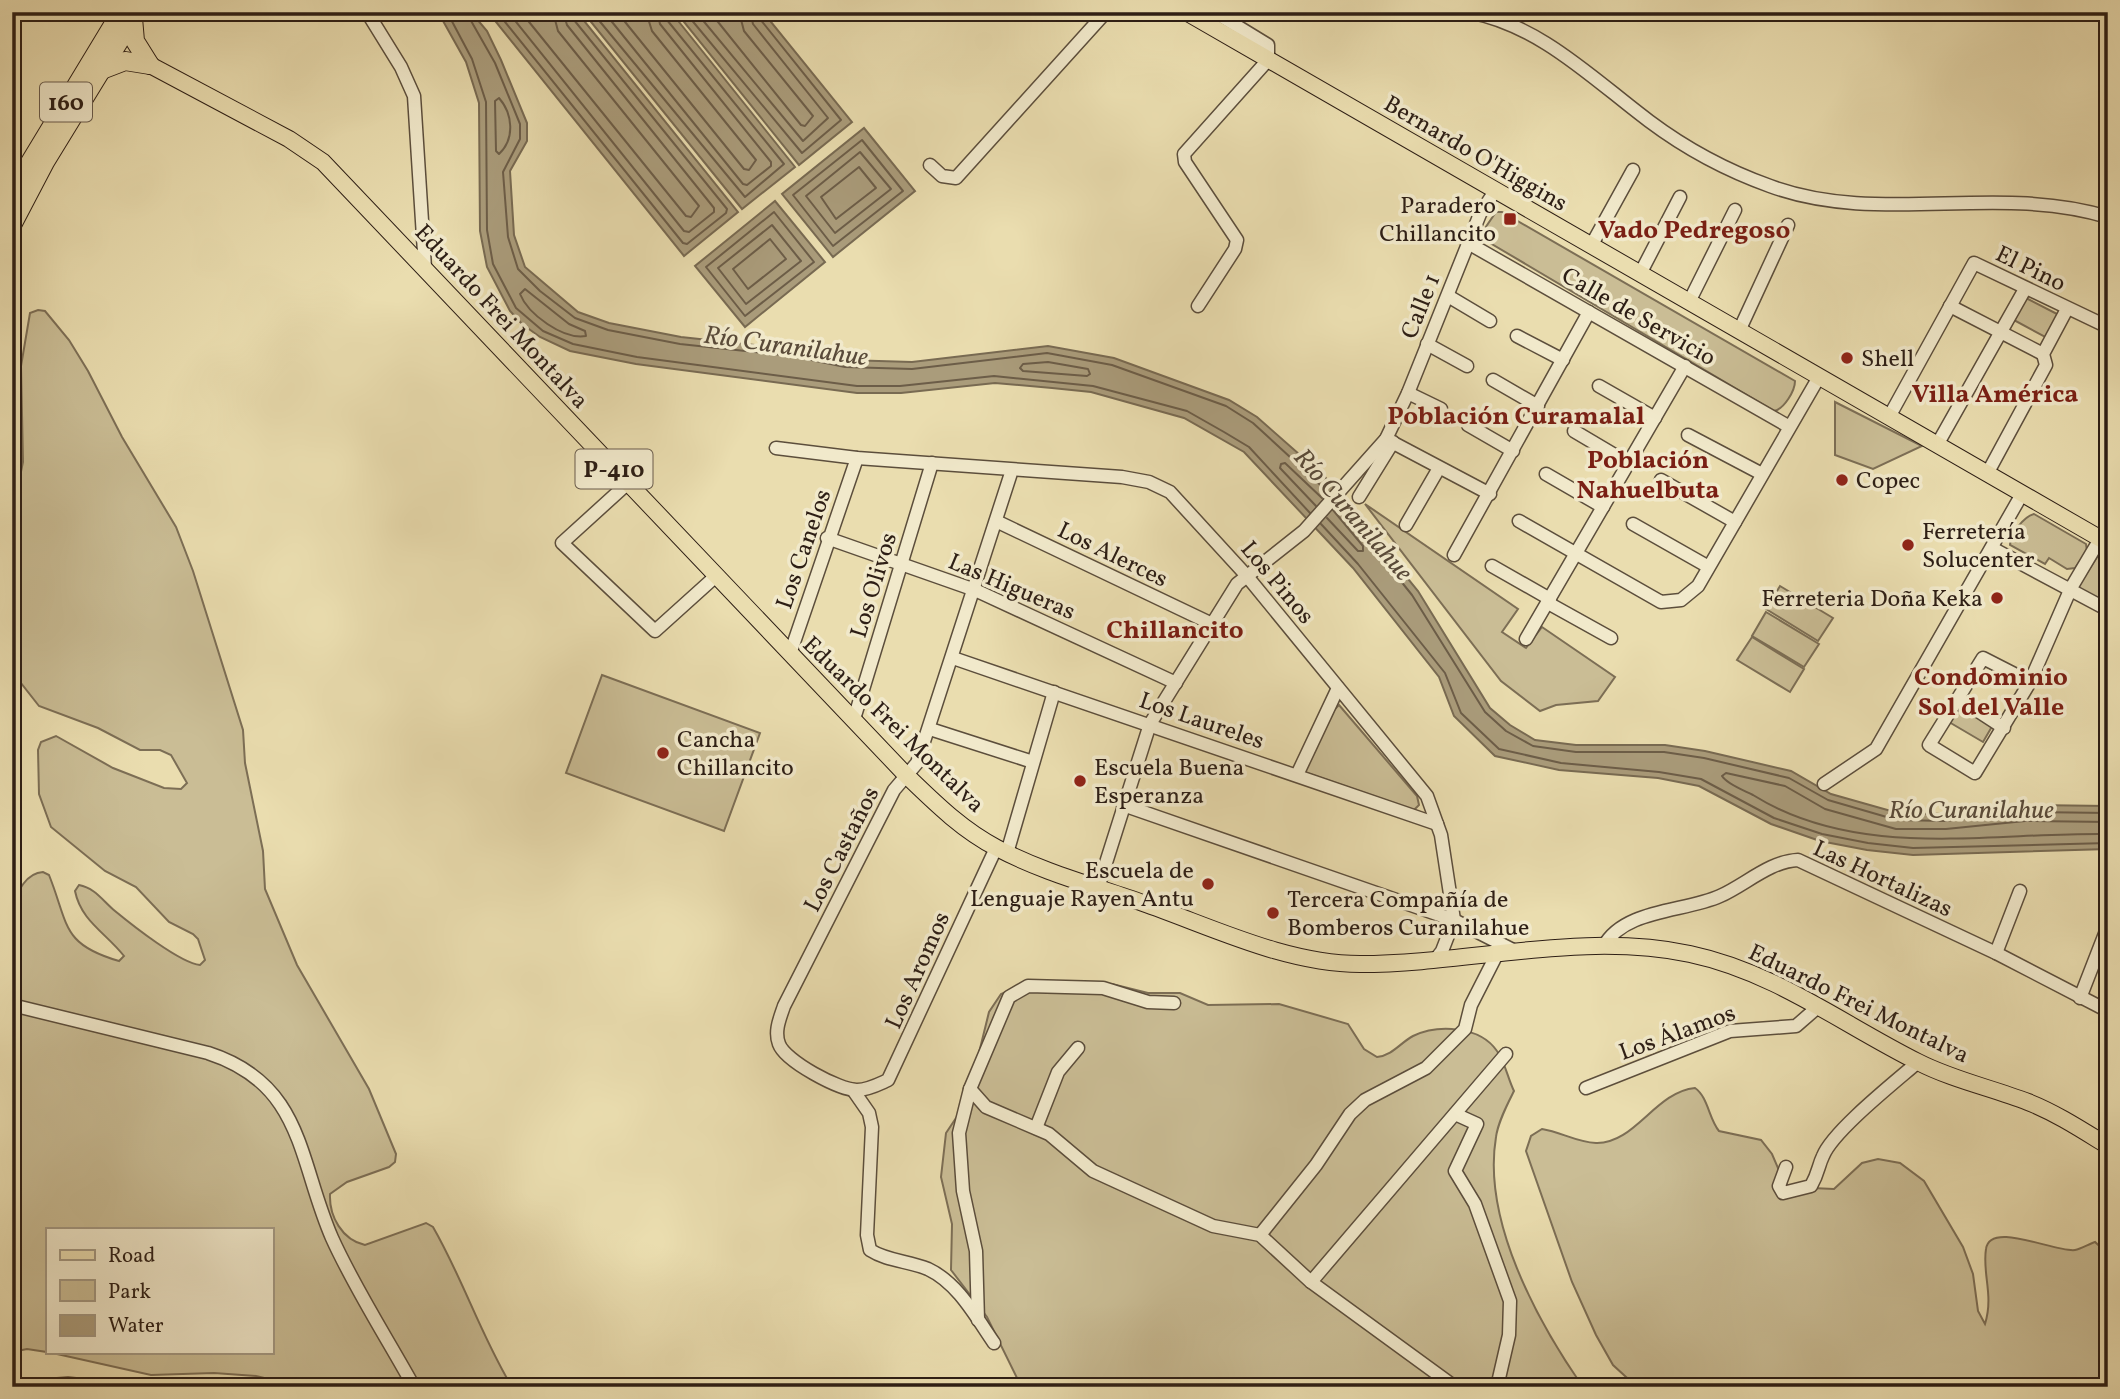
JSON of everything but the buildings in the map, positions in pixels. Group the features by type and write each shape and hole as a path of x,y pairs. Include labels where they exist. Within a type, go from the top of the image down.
{"highway":[{"path":"130,14 135,41 150,65"},
{"name":"160","path":"12,225 130,14"},
{"name":"160","path":"12,192 130,14"},
{"path":"99,71 125,61 150,65"}],"main road":[{"name":"Bernardo O'Higgins","path":"1186,12 2104,541"},
{"name":"Eduardo Frei Montalva","path":"150,65 289,139 323,162 906,775 946,813 1002,850 1098,888 1307,958 1359,964 1604,946 1670,951 1724,963 1782,986 1917,1062 1953,1078 2031,1103 2108,1146"}],"street":[{"path":"367,12 401,67 414,96 425,268"},
{"path":"930,164 942,176 956,178 1106,12"},
{"path":"1198,306 1235,249 1237,240 1185,162 1184,154 1268,60 1268,45 1214,12"},
{"path":"1469,12 1534,35 1678,140 1735,171 1784,191 1846,202 2031,204 2108,217"},
{"path":"1591,246 1633,170"},
{"name":"Calle 1","path":"1390,441 1468,243 1495,191"},
{"path":"1640,274 1680,197"},
{"path":"1689,302 1735,210"},
{"path":"1739,331 1788,225"},
{"name":"Calle de Servicio","path":"1468,243 1788,426"},
{"name":"El Pino","path":"1950,306 1974,263 2108,327"},
{"path":"1937,445 2025,289"},
{"path":"1448,296 1490,321"},
{"path":"1889,417 1950,306 2043,354"},
{"path":"1987,474 2046,365 2043,354 2067,309"},
{"path":"1454,555 1589,312"},
{"path":"1517,336 1563,360"},
{"path":"1427,344 1467,366"},
{"path":"1526,639 1685,366"},
{"path":"1519,521 1661,602 1676,601 1691,593 1819,377"},
{"path":"1493,380 1538,406"},
{"path":"1599,386 1655,418"},
{"path":"1408,393 1441,409"},
{"path":"1468,425 1513,451"},
{"path":"1574,431 1628,463"},
{"path":"1688,435 1762,474"},
{"path":"1390,441 1490,494"},
{"path":"1098,888 1150,724 1212,624 1247,575 1304,531 1390,441"},
{"path":"1359,497 1390,441"},
{"name":"Los Pinos","path":"776,448 857,458 1122,477 1149,482 1170,492 1247,575 1427,796 1437,824 1454,920"},
{"name":"Los Canelos","path":"790,654 827,538 857,458"},
{"name":"Los Olivos","path":"854,719 932,463"},
{"path":"1406,526 1439,468"},
{"name":"Los Castaños","path":"856,1090 794,1062 784,1053 777,1035 778,1022 894,790 917,763 1012,470"},
{"path":"1546,474 1603,507"},
{"path":"1661,480 1735,522"},
{"path":"628,483 562,543 655,631 716,576"},
{"path":"1824,783 1876,749 2022,494"},
{"name":"Los Alerces","path":"996,521 1212,624"},
{"path":"1633,524 1707,566"},
{"name":"Las Higueras","path":"827,538 975,590 1176,683"},
{"path":"2030,682 1983,657 1929,746 1975,773 2030,682 2071,588 2104,541"},
{"path":"1992,548 2108,610"},
{"path":"1492,566 1611,638"},
{"name":"Los Laureles","path":"953,658 1437,824"},
{"path":"1297,775 1338,688"},
{"name":"Los Aromos","path":"856,1090 888,1080 896,1068 1002,850 1054,692"},
{"path":"1958,698 2004,728"},
{"path":"930,729 1033,762"},
{"path":"1123,805 1454,920 1515,951"},
{"name":"Las Hortalizas","path":"1604,946 1619,930 1642,918 1705,902 1779,864 1798,860 1996,953 2108,1011"},
{"path":"1996,953 2020,891"},
{"path":"1435,960 1443,951 1454,920"},
{"path":"2080,998 2108,926"},
{"path":"1260,1235 1316,1165 1350,1114 1365,1100 1426,1068 1465,1029 1471,1005 1498,952"},
{"path":"978,1320 976,1251 963,1191 958,1133 970,1089 1009,997 1028,986 1103,988 1148,1002 1174,1003"},
{"path":"12,1005 137,1034 222,1058 247,1070 267,1086 294,1124 337,1247 414,1387"},
{"name":"Los Álamos","path":"1586,1088 1730,1031 1796,1026 1819,1006"},
{"path":"1036,1128 1058,1072 1078,1048"},
{"path":"1311,1282 1506,1054"},
{"path":"1786,1167 1779,1186 1783,1193 1811,1186 1821,1168 1822,1156 1852,1121 1917,1062"},
{"path":"970,1089 986,1107 1049,1134 1093,1171 1213,1226 1260,1235 1311,1282 1455,1387"},
{"path":"856,1090 869,1113 872,1127 867,1235 870,1250 930,1270 962,1296 994,1343"},
{"path":"1455,1114 1477,1124 1455,1171 1475,1204 1510,1301 1509,1335 1497,1387"}],"green space":[{"path":"1496,212 1502,212 1795,381 1788,399 1782,407 1774,411 1485,240 1481,234"},
{"path":"2024,297 2059,315 2047,338 2012,319"},
{"path":"45,311 69,340 122,437 176,527 193,571 243,730 245,763 263,851 265,889 297,965 369,1089 396,1154 395,1162 389,1167 347,1182 330,1194 332,1211 338,1226 350,1238 365,1245 426,1223 433,1227 512,1387 302,1387 256,1376 214,1373 151,1375 57,1354 273,1354 273,1228 46,1228 46,1352 27,1349 12,1352 12,906 17,894 27,879 37,873 49,875 65,920 77,940 100,954 119,961 124,956 83,911 75,891 79,885 94,892 169,951 191,963 200,965 205,960 198,939 193,934 169,922 136,887 105,871 51,827 39,794 38,750 41,742 56,736 113,768 164,788 181,789 187,783 171,755 160,750 140,750 98,728 39,706 21,683 12,650 12,516 23,462 21,366 30,313"},
{"path":"1835,402 1922,446 1873,469 1835,455"},
{"path":"1365,504 1518,609 1502,632 1526,648 1542,627 1615,677 1598,701 1556,705 1540,711 1501,681"},
{"path":"2034,514 2086,544 2087,551 2075,568 2067,569 2049,558 2045,564 2010,545 2018,527"},
{"path":"2101,551 2108,555 2108,606 2077,588"},
{"path":"1780,586 1833,618 1818,641 1766,609"},
{"path":"1766,612 1819,644 1804,667 1752,636"},
{"path":"1752,637 1804,669 1790,692 1737,660"},
{"name":"Cancha Chillancito","path":"602,675 760,733 724,831 566,773"},
{"path":"1961,703 1994,723 1983,742 1949,722"},
{"path":"1339,705 1417,796 1419,805 1414,810 1304,772 1331,713"},
{"path":"1029,982 1112,984 1148,993 1180,993 1208,1005 1279,1004 1348,1024 1364,1049 1377,1057 1392,1051 1413,1036 1434,1030 1470,1032 1490,1043 1500,1055 1514,1091 1497,1131 1494,1169 1497,1202 1505,1235 1532,1301 1565,1361 1583,1387 1024,1387 987,1317 951,1270 952,1224 941,1177 946,1133 958,1115 975,1069 989,1012 1001,994"},
{"path":"1695,1088 1703,1097 1719,1131 1761,1140 1772,1154 1784,1182 1790,1187 1834,1189 1862,1163 1878,1159 1900,1163 1924,1181 1963,1247 1973,1274 1978,1311 1985,1324 1988,1303 1985,1258 1990,1241 1999,1237 2011,1237 2066,1250 2075,1250 2095,1242 2108,1254 2108,1387 1637,1387 1613,1365 1596,1335 1572,1282 1526,1151 1531,1136 1542,1129 1589,1142 1610,1141 1634,1127 1668,1098"},
{"path":"68,1377 151,1387 12,1387 12,1382"}],"water":[{"name":"Río Curanilahue","path":"438,12 471,12 487,31 501,60 527,123 527,141 510,171 514,235 525,267 578,312 609,323 681,337 793,349 845,360 912,362 1048,346 1114,358 1229,400 1257,417 1325,477 1418,591 1490,708 1510,725 1535,740 1576,745 1665,745 1705,751 1791,771 1831,794 1898,813 1945,814 2024,805 2107,806 2108,849 1913,855 1867,850 1820,841 1771,824 1699,786 1658,778 1559,770 1495,756 1454,716 1439,677 1353,568 1244,452 1184,418 1091,392 995,383 901,393 857,393 636,364 570,351 540,337 510,311 487,267 480,231 479,103 466,62"},
{"path":"488,12 577,12 738,212 684,256"},
{"path":"583,12 671,12 795,167 742,209"},
{"path":"676,12 763,12 852,122 799,165"},
{"path":"864,128 915,191 833,257 782,194"},
{"path":"775,201 825,262 745,327 695,266"}],"place":[{"name":"Paradero Chillancito","path":"1510,219"},
{"name":"Shell","path":"1847,358"},
{"name":"Copec","path":"1842,480"},
{"name":"Ferretería Solucenter","path":"1908,545"},
{"name":"Ferreteria Doña Keka","path":"1997,598"},
{"name":"Cancha Chillancito","path":"663,753"},
{"name":"Escuela Buena Esperanza","path":"1080,781"},
{"name":"Escuela de Lenguaje Rayen Antu","path":"1208,884"},
{"name":"Tercera Compañía de Bomberos Curanilahue","path":"1273,913"}],"district":[{"name":"Vado Pedregoso","path":"1694,229"},
{"name":"Villa América","path":"1995,393"},
{"name":"Población Curamalal","path":"1516,415"},
{"name":"Población Nahuelbuta","path":"1648,474"},
{"name":"Chillancito","path":"1175,629"},
{"name":"Condominio Sol del Valle","path":"1991,691"}]}
